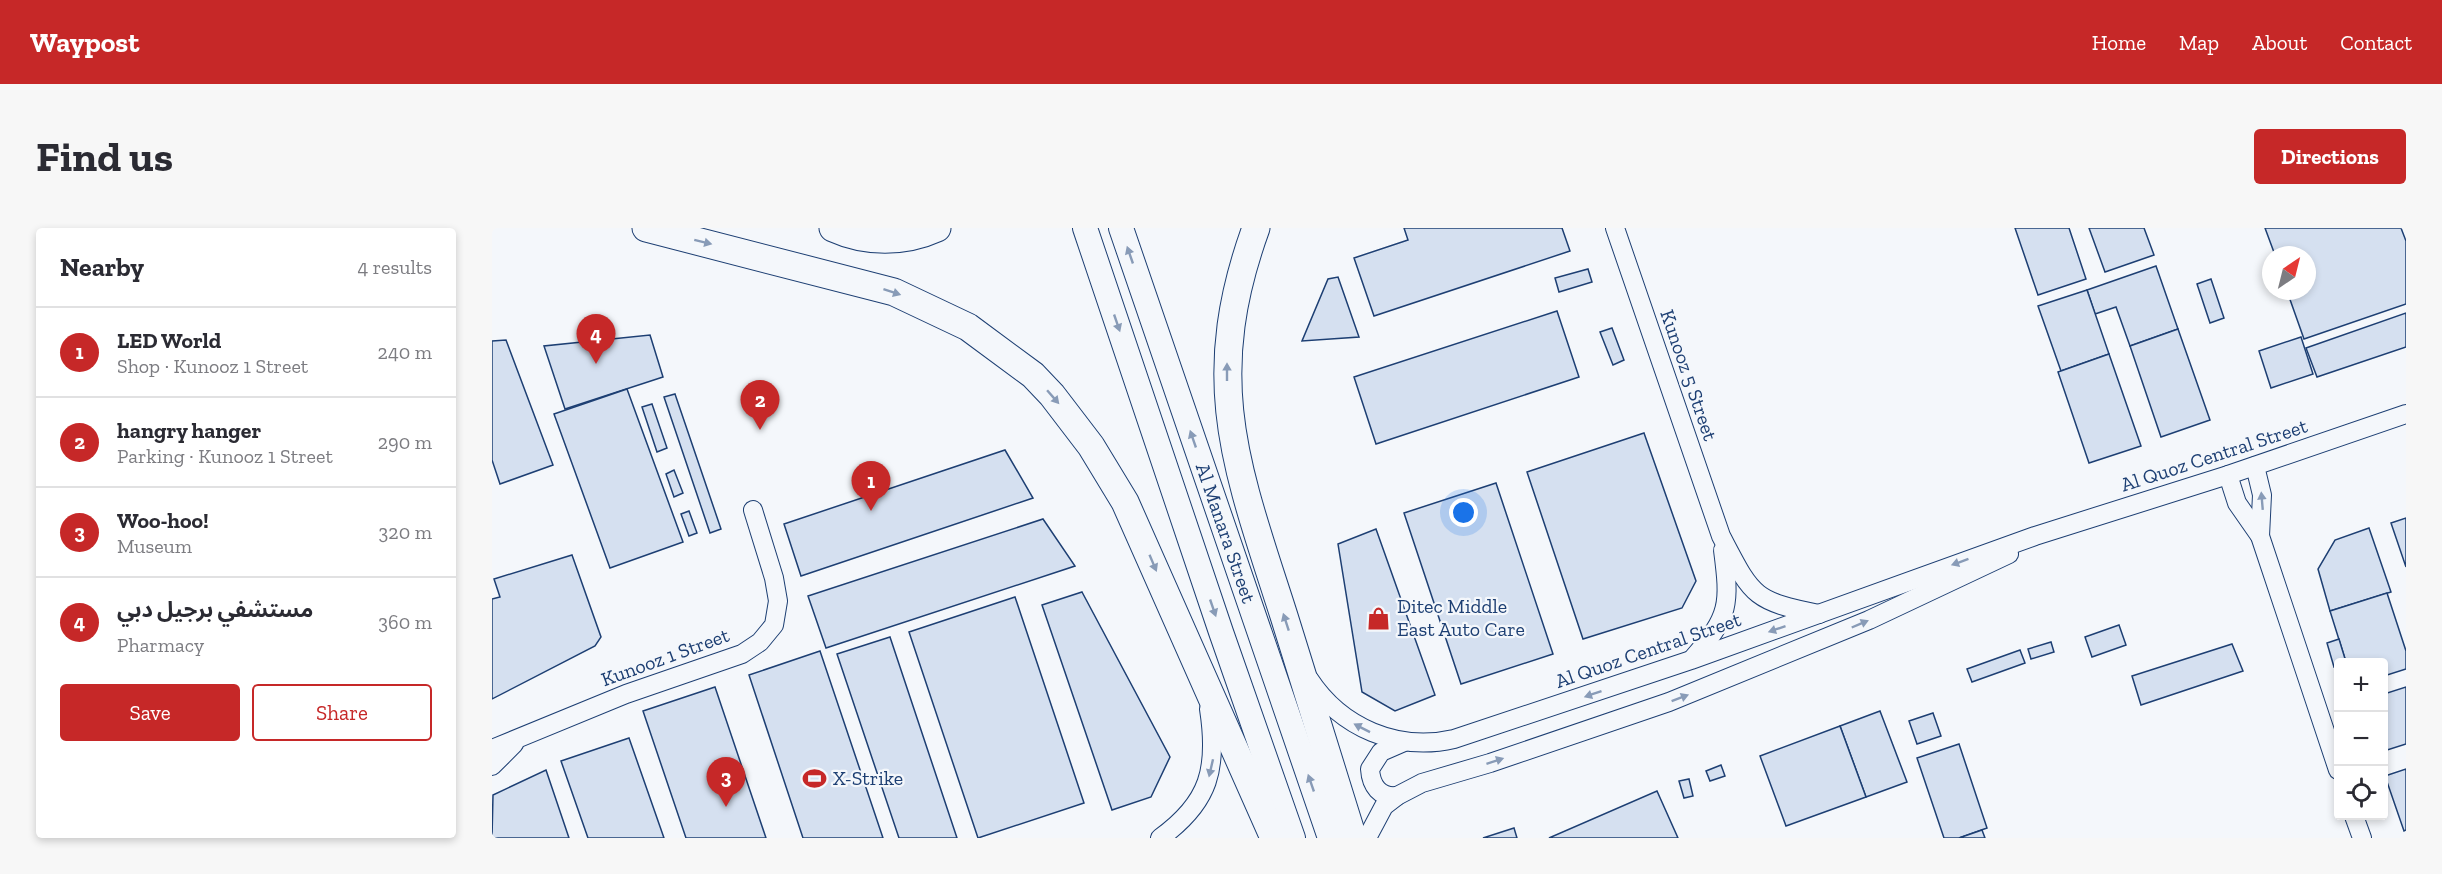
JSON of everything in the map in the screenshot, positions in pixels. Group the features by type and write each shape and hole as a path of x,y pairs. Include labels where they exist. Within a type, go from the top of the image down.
{"highway":[{"path":"646,228 894,292 944,313 1013,358 1052,395 1109,474 1139,531 1206,690 1274,838"},
{"path":"833,228 863,237 884,239 906,238 937,228"},
{"path":"1256,228 1233,306 1227,358 1227,400 1236,463 1353,838"}],"main road":[{"name":"Al Manara Street","path":"1085,228 1293,838"},
{"name":"Al Manara Street","path":"1121,228 1330,838"}],"street":[{"name":"Kunooz 5 Street","path":"1615,228 1721,536 1744,580 1760,596 1780,607 1820,615"},
{"name":"Al Quoz Central Street","path":"1298,659 1311,682 1340,713 1370,732 1404,742 1439,742 1463,737 1820,615 2035,536 2228,475 2406,414"},
{"path":"2255,466 2263,502 2260,536"},
{"path":"2228,475 2237,503 2260,536 2337,766"},
{"name":"Kunooz 1 Street","path":"492,749 626,694 742,654 760,642 774,625 778,601 774,578 753,510"},
{"name":"Kunooz 5 Street","path":"1691,660 1717,629 1726,606 1727,581 1721,536"},
{"name":"Al Quoz Central Street","path":"1367,838 1384,806 1397,796 1422,783 1490,763 1669,702 1754,669 1981,569 2009,554 2035,536"},
{"path":"1160,838 1179,824 1195,806 1210,775 1214,741 1206,690"},
{"name":"Kunooz 1 Street","path":"492,766 521,739"},
{"path":"1397,796 1383,795 1377,790 1370,769 1381,752 1404,742"},
{"path":"2355,820 2362,838"}],"building":[{"path":"1404,228 1562,228 1570,251 1374,316 1354,258 1408,240"},
{"path":"2015,228 2069,228 2086,279 2038,295"},
{"path":"2089,228 2144,228 2154,255 2105,272"},
{"path":"2265,228 2401,228 2406,241 2406,304 2304,339 2290,300 2316,300 2316,246 2272,246"},
{"path":"2156,266 2178,329 2130,346 2116,307 2095,314 2087,290"},
{"path":"1588,269 1592,282 1559,292 1555,278"},
{"path":"1338,277 1359,337 1302,341 1328,279"},
{"path":"2211,279 2224,318 2210,323 2197,284"},
{"path":"2087,290 2109,354 2061,371 2038,306"},
{"path":"1557,311 1579,377 1376,444 1354,377"},
{"path":"2406,313 2406,347 2317,377 2306,348"},
{"path":"1612,328 1624,360 1613,365 1600,332"},
{"path":"2178,329 2210,420 2161,437 2130,346"},
{"path":"650,335 663,377 565,409 544,346"},
{"path":"2301,337 2313,374 2271,388 2259,351"},
{"path":"506,340 553,465 500,484 492,460 492,341"},
{"path":"2109,354 2141,446 2089,463 2058,372"},
{"path":"627,389 683,542 610,568 554,414"},
{"path":"675,394 721,529 710,533 664,397"},
{"path":"652,404 667,448 657,452 642,407"},
{"path":"1644,433 1696,581 1682,608 1583,639 1527,472"},
{"path":"1005,450 1033,498 801,576 784,524"},
{"path":"674,470 683,493 674,497 666,474"},
{"path":"1496,483 1553,654 1461,684 1404,513"},
{"path":"689,511 697,533 689,536 681,514"},
{"path":"2406,518 2406,567 2391,523"},
{"path":"1043,519 1075,566 826,648 808,596"},
{"path":"2369,528 2391,592 2330,611 2318,569 2335,540"},
{"name":"Ditec Middle East Auto Care","path":"1376,529 1435,695 1395,711 1362,692 1338,544"},
{"path":"572,555 601,637 595,646 492,699 492,599 500,597 494,579"},
{"path":"1082,592 1170,757 1151,797 1112,810 1042,605"},
{"path":"2387,593 2406,651 2406,669 2388,675 2388,658 2345,658 2330,611"},
{"path":"1015,597 1084,803 978,838 909,632"},
{"path":"2119,625 2126,645 2092,657 2085,637"},
{"path":"890,637 957,838 899,838 837,654"},
{"path":"2339,639 2345,658 2334,658 2334,667 2327,643"},
{"path":"2051,642 2054,652 2031,659 2028,649"},
{"path":"2232,644 2243,671 2141,705 2132,676"},
{"path":"2020,650 2025,663 1972,682 1967,669"},
{"path":"820,651 883,838 803,838 749,675"},
{"path":"715,687 766,838 686,838 643,711"},
{"path":"2406,687 2406,744 2388,750 2388,712 2388,693"},
{"path":"1880,711 1907,782 1866,797 1840,726"},
{"path":"1933,713 1941,736 1917,744 1909,721"},
{"path":"1840,726 1866,797 1786,826 1760,756"},
{"path":"629,738 664,838 588,838 561,761"},
{"path":"1959,744 1987,828 1959,838 1944,838 1917,758"},
{"path":"1721,765 1725,776 1710,781 1706,771"},
{"path":"2406,769 2406,830 2404,831 2388,785 2388,775"},
{"path":"546,770 569,838 492,838 493,795"},
{"path":"1689,779 1693,796 1684,798 1679,781"},
{"path":"1657,791 1678,838 1549,838"},
{"path":"1514,828 1517,838 1483,838"},
{"path":"1982,830 1985,838 1959,838"}],"place":[{"name":"مستشفي برجيل دبي","path":"596,364"},
{"name":"hangry hanger","path":"760,430"},
{"name":"LED World","path":"871,511"},
{"name":"Ditec Middle East Auto Care","path":"1379,618"},
{"name":"X-Strike","path":"815,778"},
{"name":"Woo-hoo!","path":"726,807"}]}
